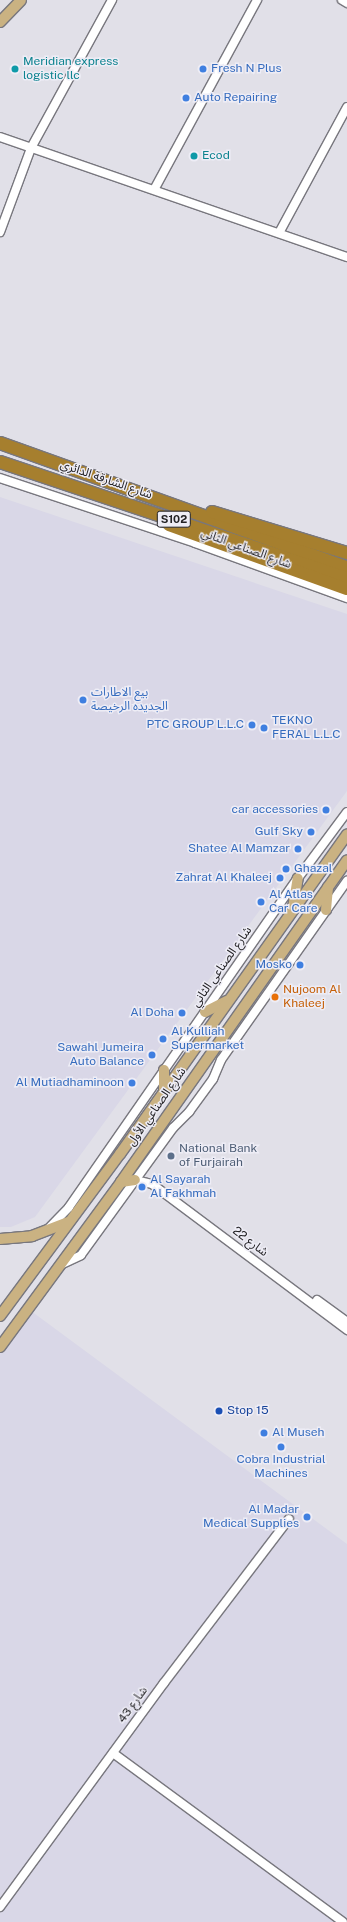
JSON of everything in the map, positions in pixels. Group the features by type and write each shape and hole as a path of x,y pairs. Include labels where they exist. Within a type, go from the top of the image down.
{"highway":[{"name":"شارع الشارقة الدائري","path":"0,443 191,509 211,519 347,567"},
{"name":"شارع الشارقة الدائري","path":"0,462 148,512 196,525 347,578"},
{"path":"191,509 219,514 347,553"},
{"path":"148,512 173,527 347,589"}],"main road":[{"path":"0,22 21,0"},
{"name":"شارع الصناعي الأول","path":"0,1316 71,1220 347,834"},
{"name":"شارع الصناعي الأول","path":"0,1347 121,1182 347,860"},
{"path":"292,912 298,878"},
{"path":"326,910 328,886"},
{"path":"205,1012 229,1000"},
{"path":"164,1070 164,1089"},
{"path":"121,1182 135,1180"},
{"path":"0,1239 45,1232 71,1220"}],"street":[{"path":"0,232 31,148 112,0"},
{"path":"154,188 257,0"},
{"path":"342,0 347,3"},
{"path":"279,232 347,107"},
{"path":"0,136 31,148 154,188 347,256"},
{"name":"شارع الصناعي الثاني","path":"0,478 195,543 347,598"},
{"name":"شارع الصناعي الثاني","path":"45,1232 69,1207 298,878 347,812"},
{"path":"60,1265 81,1255 145,1166 210,1083 221,1060 347,881"},
{"name":"شارع 22","path":"145,1166 157,1184 347,1322"},
{"name":"شارع 22","path":"135,1180 152,1184 347,1330"},
{"name":"شارع 43","path":"0,1907 289,1519"},
{"path":"114,1753 343,1922"}],"shaded area":[{"path":"0,497 347,614 347,791 35,1217 11,1227 0,1227"},
{"path":"27,1308 347,1544 347,1922 0,1922 0,1346"}],"place":[{"name":"Meridian express logistic llc","path":"15,69"},
{"name":"Fresh N Plus","path":"203,69"},
{"name":"Auto Repairing","path":"186,98"},
{"name":"Ecod","path":"194,156"},
{"name":"بيع الاطارات الجديده الرخيصة","path":"83,700"},
{"name":"PTC GROUP L.L.C","path":"252,725"},
{"name":"TEKNO FERAL L.L.C","path":"264,728"},
{"name":"car accessories","path":"326,810"},
{"name":"Gulf Sky","path":"311,832"},
{"name":"Shatee Al Mamzar","path":"298,849"},
{"name":"Ghazal","path":"286,869"},
{"name":"Zahrat Al Khaleej","path":"280,878"},
{"name":"Al Atlas Car Care","path":"261,902"},
{"name":"Mosko","path":"300,965"},
{"name":"Nujoom Al Khaleej","path":"275,997"},
{"name":"Al Doha","path":"182,1013"},
{"name":"Al Kulliah Supermarket","path":"163,1039"},
{"name":"Sawahl Jumeira Auto Balance","path":"152,1055"},
{"name":"Al Mutiadhaminoon","path":"132,1083"},
{"name":"National Bank of Furjairah","path":"171,1156"},
{"name":"Al Sayarah Al Fakhmah","path":"142,1187"},
{"name":"Stop 15","path":"219,1411"},
{"name":"Al Museh","path":"264,1433"},
{"name":"Cobra Industrial Machines","path":"281,1447"},
{"name":"Al Madar Medical Supplies","path":"307,1517"}]}
